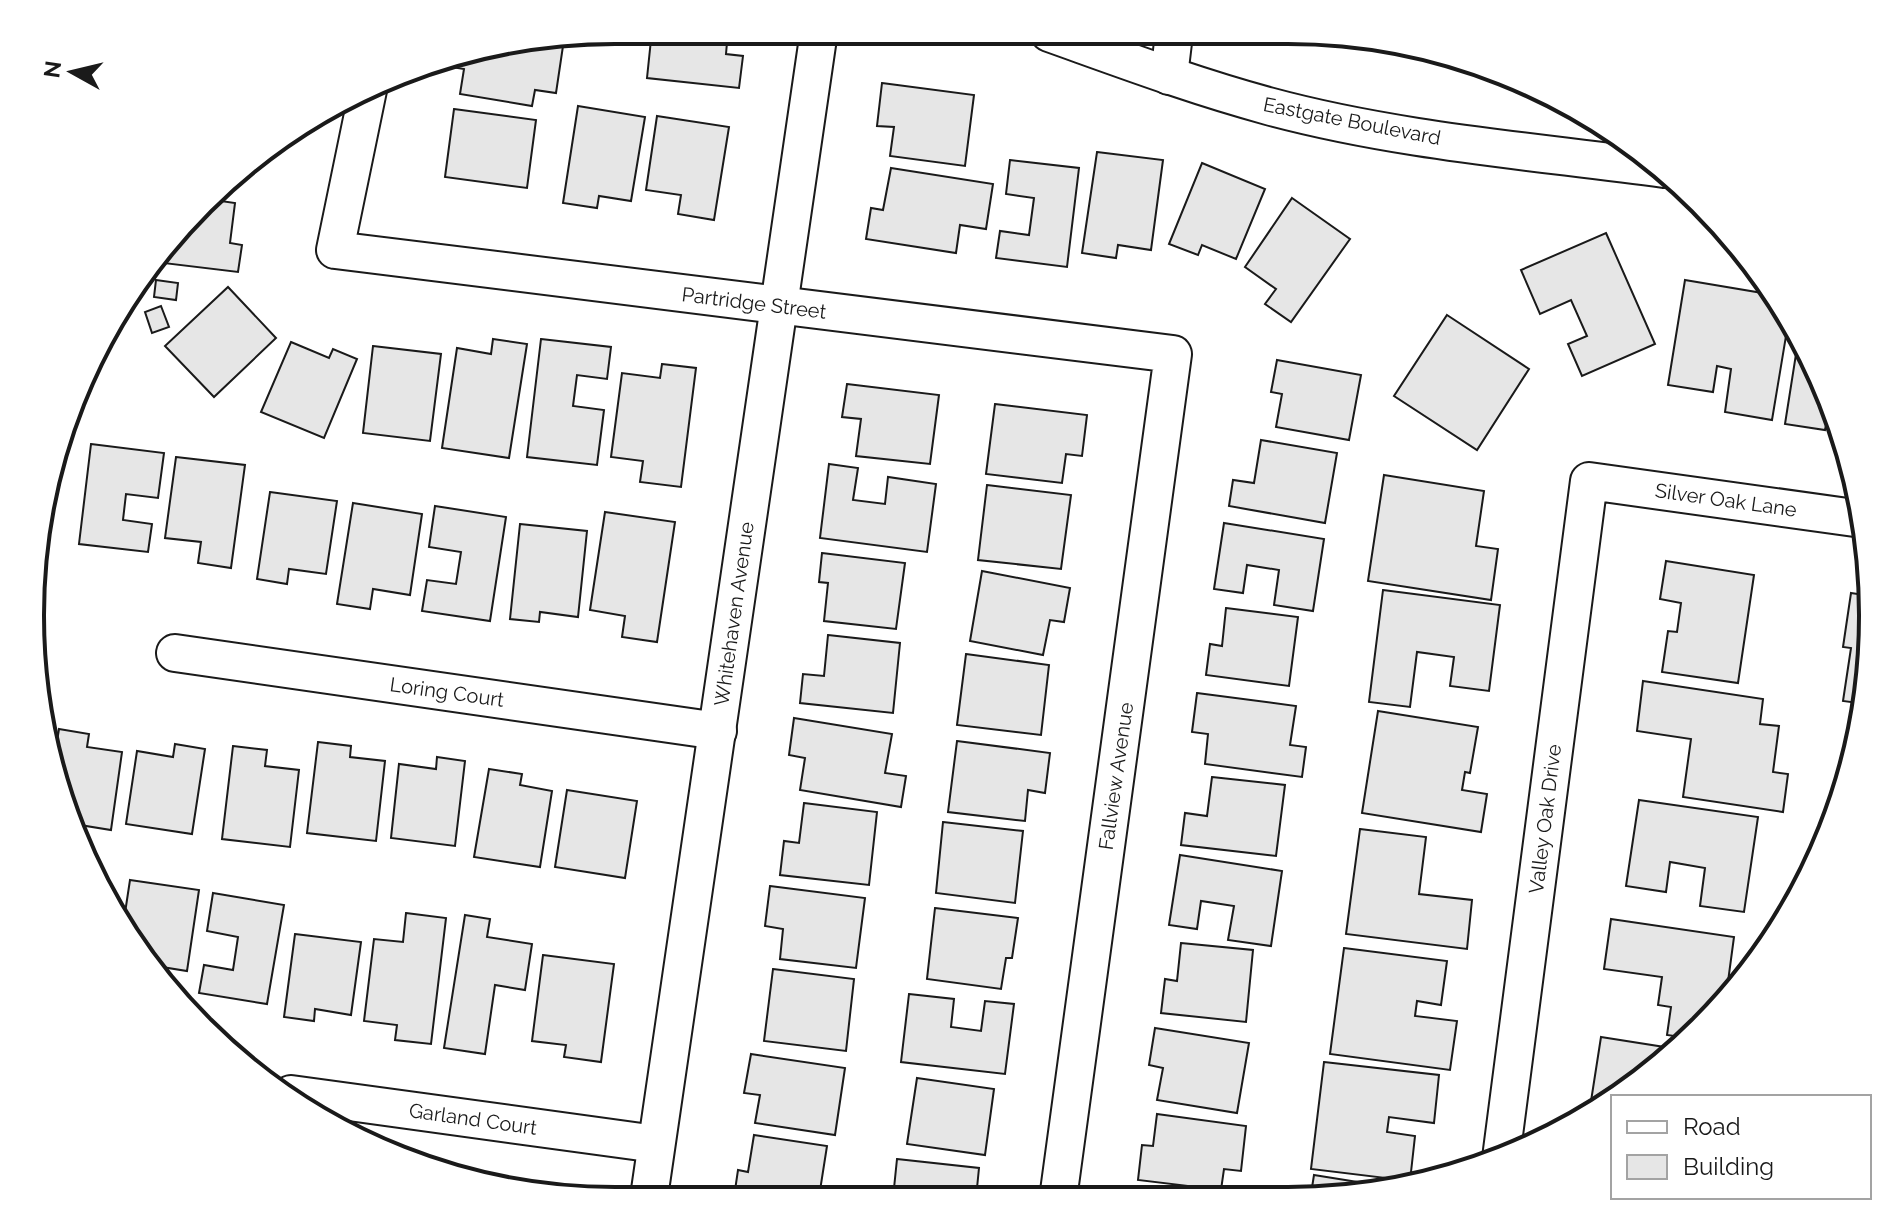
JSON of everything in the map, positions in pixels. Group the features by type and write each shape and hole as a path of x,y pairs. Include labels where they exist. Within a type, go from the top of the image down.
{"street":[{"name":"Whitehaven Avenue","path":"650,1187 817,44"},
{"name":"Eastgate Boulevard","path":"1080,44 1169,76 1270,106 1367,127 1430,139 1635,162"},
{"path":"1169,76 1173,44"},
{"name":"Partridge Street","path":"366,102 335,250 1173,354"},
{"name":"Fallview Avenue","path":"1060,1187 1173,354"},
{"name":"Silver Oak Lane","path":"1589,481 1850,517"},
{"name":"Valley Oak Drive","path":"1503,1144 1589,481"},
{"name":"Loring Court","path":"175,653 718,731"},
{"name":"Garland Court","path":"307,1096 656,1144"}],"building":[{"path":"651,44 727,44 726,54 743,56 739,88 647,78"},
{"path":"563,47 556,93 535,90 532,106 460,94 464,69 454,67 504,55"},
{"path":"882,83 974,95 965,166 890,156 894,127 877,126"},
{"path":"578,106 645,117 631,201 599,196 597,208 563,203"},
{"path":"454,109 536,120 527,188 445,177"},
{"path":"657,116 729,127 714,220 678,214 681,195 646,190"},
{"path":"1097,152 1163,160 1151,250 1118,245 1116,258 1082,253"},
{"path":"1010,160 1079,168 1067,267 996,258 1000,231 1029,235 1034,198 1006,194"},
{"path":"1202,163 1265,189 1236,259 1202,245 1198,255 1169,244"},
{"path":"891,168 993,184 986,229 960,225 956,253 866,239 871,208 883,210"},
{"path":"1292,198 1350,239 1291,322 1265,304 1276,289 1245,267"},
{"path":"222,201 235,203 230,243 242,245 238,272 166,263"},
{"path":"1606,233 1655,344 1582,376 1568,344 1587,336 1571,300 1540,314 1521,270"},
{"path":"156,280 178,283 176,300 154,297"},
{"path":"1685,280 1759,292 1786,337 1772,420 1725,412 1731,369 1717,366 1713,392 1668,385"},
{"path":"228,287 276,338 214,397 165,346"},
{"path":"161,306 169,327 152,333 145,312"},
{"path":"1447,315 1529,369 1477,450 1394,396"},
{"path":"493,339 527,344 509,458 442,448 457,348 491,354"},
{"path":"541,339 611,347 607,379 577,375 573,406 604,410 597,465 527,457"},
{"path":"291,342 329,358 333,349 357,359 324,438 261,412"},
{"path":"373,346 441,354 430,441 363,433"},
{"path":"1796,355 1826,425 1825,430 1785,424"},
{"path":"1277,360 1361,375 1349,440 1276,427 1282,394 1271,392"},
{"path":"662,364 696,368 681,487 640,482 643,461 611,457 622,373 660,378"},
{"path":"847,384 939,395 930,464 856,456 861,419 842,417"},
{"path":"995,404 1087,415 1082,456 1066,454 1062,483 986,474"},
{"path":"1261,440 1337,453 1325,523 1229,506 1233,480 1254,483"},
{"path":"91,444 164,453 158,498 126,494 123,520 152,524 148,552 79,544"},
{"path":"176,457 245,465 231,568 198,563 201,542 165,538"},
{"path":"829,464 858,468 853,500 885,504 888,477 936,484 927,552 820,538"},
{"path":"1384,475 1484,491 1476,546 1498,549 1491,600 1368,581"},
{"path":"987,485 1071,495 1061,569 978,560"},
{"path":"270,492 337,501 326,574 289,569 287,584 257,579"},
{"path":"353,503 422,514 410,595 373,589 370,609 337,604"},
{"path":"435,506 506,517 490,621 422,611 427,580 456,584 461,552 429,547"},
{"path":"605,512 675,522 657,642 622,637 625,616 590,610"},
{"path":"1224,523 1324,539 1313,611 1274,605 1279,570 1247,565 1243,593 1214,589"},
{"path":"520,524 587,531 578,617 540,612 539,622 510,619"},
{"path":"822,553 905,563 896,629 824,621 828,583 819,582"},
{"path":"1666,561 1754,575 1738,683 1662,672 1668,631 1677,632 1681,603 1660,599"},
{"path":"982,571 1070,588 1064,622 1050,620 1043,655 970,641"},
{"path":"1383,590 1500,605 1489,691 1450,686 1454,657 1417,652 1410,707 1369,702"},
{"path":"1851,593 1858,594 1858,653 1852,702 1843,701 1851,648 1843,647"},
{"path":"1226,608 1298,617 1289,686 1206,675 1210,644 1222,646"},
{"path":"828,635 900,643 893,713 800,703 803,674 824,676"},
{"path":"966,654 1049,665 1041,735 957,725"},
{"path":"1643,681 1763,699 1760,724 1779,726 1773,772 1788,774 1783,812 1683,797 1691,739 1637,731"},
{"path":"1197,693 1296,706 1290,745 1306,747 1302,777 1205,764 1208,734 1192,732"},
{"path":"1378,711 1478,727 1470,773 1465,772 1462,790 1487,794 1481,832 1362,813"},
{"path":"794,718 892,734 885,773 906,776 901,807 800,790 805,758 789,755"},
{"path":"59,729 89,734 87,747 122,752 111,830 85,826 57,738"},
{"path":"957,741 1050,753 1045,793 1028,790 1025,821 948,812"},
{"path":"318,742 351,746 350,757 385,761 376,841 307,833"},
{"path":"175,744 205,749 192,834 126,824 137,751 173,757"},
{"path":"233,746 267,750 265,766 299,770 290,847 222,839"},
{"path":"437,757 465,761 455,846 391,838 399,764 436,769"},
{"path":"489,769 522,774 520,785 552,791 540,867 474,857"},
{"path":"1212,777 1285,785 1276,856 1181,845 1185,813 1207,816"},
{"path":"567,790 637,801 625,878 555,867"},
{"path":"1639,800 1758,817 1744,912 1700,906 1705,868 1670,862 1666,892 1626,886"},
{"path":"804,803 877,812 869,885 780,875 784,841 799,843"},
{"path":"943,822 1023,831 1015,903 936,893"},
{"path":"1360,829 1426,837 1419,894 1472,900 1467,949 1346,934"},
{"path":"1180,855 1282,871 1271,946 1228,940 1234,906 1201,901 1197,929 1169,925"},
{"path":"130,880 199,890 187,971 166,968 126,909"},
{"path":"770,886 865,898 856,968 780,959 783,929 765,926"},
{"path":"213,893 284,905 267,1004 199,993 204,965 233,970 238,937 207,931"},
{"path":"935,908 1018,918 1012,958 1006,958 1001,989 927,979"},
{"path":"406,913 446,918 431,1044 395,1040 397,1025 364,1021 374,939 403,942"},
{"path":"465,915 490,919 487,937 532,944 525,990 495,985 485,1054 444,1048"},
{"path":"1611,919 1734,937 1728,978 1674,1036 1667,1035 1671,1007 1658,1005 1662,977 1604,969"},
{"path":"295,934 361,942 351,1015 315,1009 314,1021 284,1017"},
{"path":"1181,943 1253,950 1246,1022 1161,1013 1165,979 1177,981"},
{"path":"1344,948 1447,961 1441,1005 1417,1001 1415,1016 1457,1021 1450,1070 1330,1054"},
{"path":"543,955 614,964 601,1062 564,1057 566,1045 532,1041"},
{"path":"773,969 854,979 846,1051 764,1041"},
{"path":"909,994 954,999 951,1027 981,1031 985,1001 1014,1004 1005,1074 901,1062"},
{"path":"1155,1028 1249,1043 1237,1113 1157,1100 1163,1068 1149,1065"},
{"path":"1601,1037 1662,1047 1635,1069 1591,1099"},
{"path":"751,1054 845,1068 835,1135 755,1123 760,1095 744,1093"},
{"path":"1324,1062 1439,1075 1434,1123 1389,1117 1387,1132 1415,1136 1411,1173 1386,1178 1311,1169"},
{"path":"917,1078 994,1089 985,1155 907,1144"},
{"path":"1157,1114 1246,1126 1241,1171 1224,1169 1221,1187 1138,1180 1142,1145 1153,1146"},
{"path":"754,1135 827,1146 821,1187 735,1187 738,1170 748,1172"},
{"path":"897,1159 979,1168 977,1187 894,1187"},
{"path":"1314,1175 1359,1182 1325,1186 1312,1186"}]}
